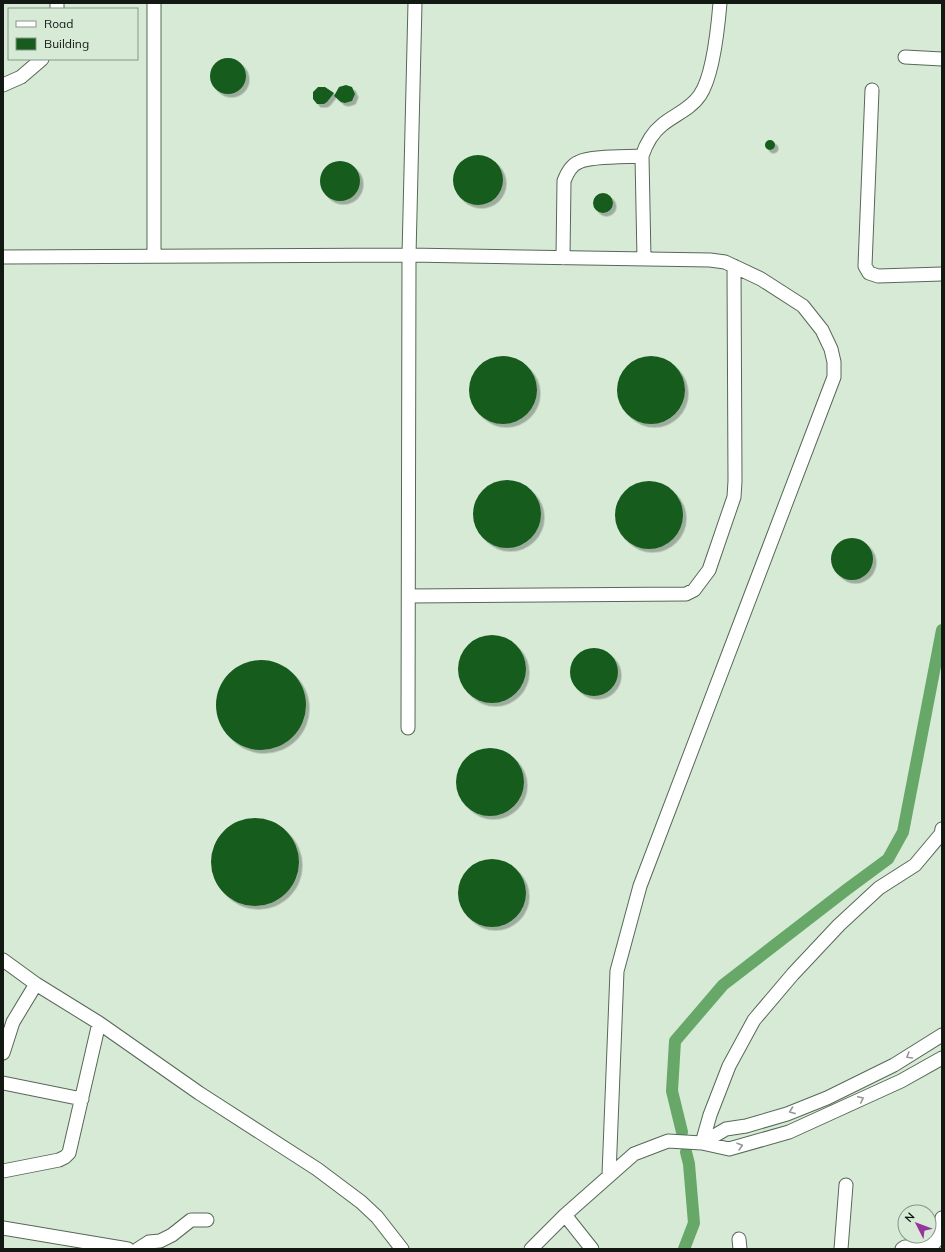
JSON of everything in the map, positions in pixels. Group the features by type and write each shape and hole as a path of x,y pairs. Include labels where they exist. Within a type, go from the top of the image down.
{"street":[{"path":"154,3 154,256"},
{"path":"408,728 409,255 416,3"},
{"path":"644,259 642,156 646,145 653,134 661,126 690,106 700,96 706,84 717,34 720,3"},
{"path":"905,57 942,59"},
{"path":"3,85 21,77 41,60"},
{"path":"872,90 864,266 869,273 878,276 938,274"},
{"path":"563,258 564,181 572,167 580,161 588,159 642,156"},
{"path":"3,257 409,255 710,260 725,262 761,279 803,306 822,330 831,349 834,362 834,377 640,886 624,943 617,971 609,1175"},
{"path":"409,596 686,594 694,590 710,570 734,497 734,266"},
{"path":"702,1142 710,1115 729,1066 754,1020 793,974 839,925 879,888 914,865 941,834 942,829"},
{"path":"3,960 36,984 99,1023 199,1093 317,1169 355,1197 377,1217 402,1249"},
{"path":"3,1053 13,1022 36,984"},
{"path":"3,1171 59,1160 65,1157 71,1149 99,1023"},
{"path":"702,1142 726,1129 746,1126 780,1116 827,1098 894,1065 942,1035"},
{"path":"531,1249 565,1215 634,1154 668,1141 702,1142 729,1149 789,1132 901,1081 942,1058"},
{"path":"894,1065 901,1081"},
{"path":"3,1083 82,1099"},
{"path":"841,1249 846,1185"},
{"path":"565,1215 592,1249"},
{"path":"902,1249 905,1247 932,1245 938,1238 942,1218"},
{"path":"138,1249 149,1242 160,1241 172,1235 191,1220 207,1220"},
{"path":"3,1228 128,1249"}],"building":[{"path":"232,58 241,63 245,69 245,83 241,89 232,94 224,94 215,89 211,83 210,72 215,63 221,59"},
{"path":"346,85 352,87 355,94 352,101 345,103 341,102 334,96 339,87"},
{"path":"318,87 325,87 334,93 324,104 317,104 313,99 313,92"},
{"path":"768,140 772,140 774,141 774,149 768,150 765,147 765,143"},
{"path":"478,155 487,157 498,166 503,180 501,189 492,200 478,205 469,203 458,194 453,180 455,171 464,160"},
{"path":"344,161 351,164 357,170 360,181 359,189 351,198 344,201 336,201 329,198 321,189 320,177 323,170 332,162"},
{"path":"599,193 607,193 613,199 613,207 607,213 599,213 593,207 593,199"},
{"path":"503,356 516,359 527,366 534,377 537,390 534,403 527,414 516,421 503,424 490,421 479,414 472,403 469,390 472,377 479,366 490,359"},
{"path":"651,356 664,359 675,366 682,377 685,390 682,403 675,414 664,421 651,424 638,421 627,414 620,403 617,390 620,377 627,366 638,359"},
{"path":"507,480 520,483 531,490 538,501 541,514 538,527 531,538 520,545 507,548 494,545 483,538 476,527 473,514 476,501 483,490 494,483"},
{"path":"649,481 662,484 673,491 680,502 683,515 680,528 673,539 662,546 649,549 636,546 625,539 618,528 615,515 618,502 625,491 636,484"},
{"path":"852,538 867,544 873,559 867,574 852,580 837,574 831,559 837,544"},
{"path":"492,635 505,638 516,645 523,656 526,669 523,682 516,693 505,700 492,703 479,700 468,693 461,682 458,669 461,656 468,645 479,638"},
{"path":"589,648 599,648 608,652 614,658 617,663 617,681 608,692 599,696 589,696 580,692 574,686 570,677 570,667 574,658 580,652"},
{"path":"261,660 278,663 293,673 303,688 306,705 303,722 293,737 278,747 261,750 244,747 229,737 219,722 216,705 219,688 229,673 244,663"},
{"path":"490,748 503,751 514,758 521,769 524,782 521,795 514,806 503,813 490,816 477,813 466,806 459,795 456,782 459,769 466,758 477,751"},
{"path":"246,818 264,818 280,825 292,837 299,853 299,871 292,887 280,899 264,906 246,906 230,899 218,887 211,871 211,853 218,837 230,825"},
{"path":"492,859 505,862 516,869 523,880 526,893 523,906 516,917 505,924 492,927 479,924 468,917 461,906 458,893 461,880 468,869 479,862"}],"waterway":[{"path":"682,1132 672,1091 675,1041 723,985 888,859 903,832 942,630"},
{"path":"684,1249 694,1223 689,1164 686,1152"}]}
